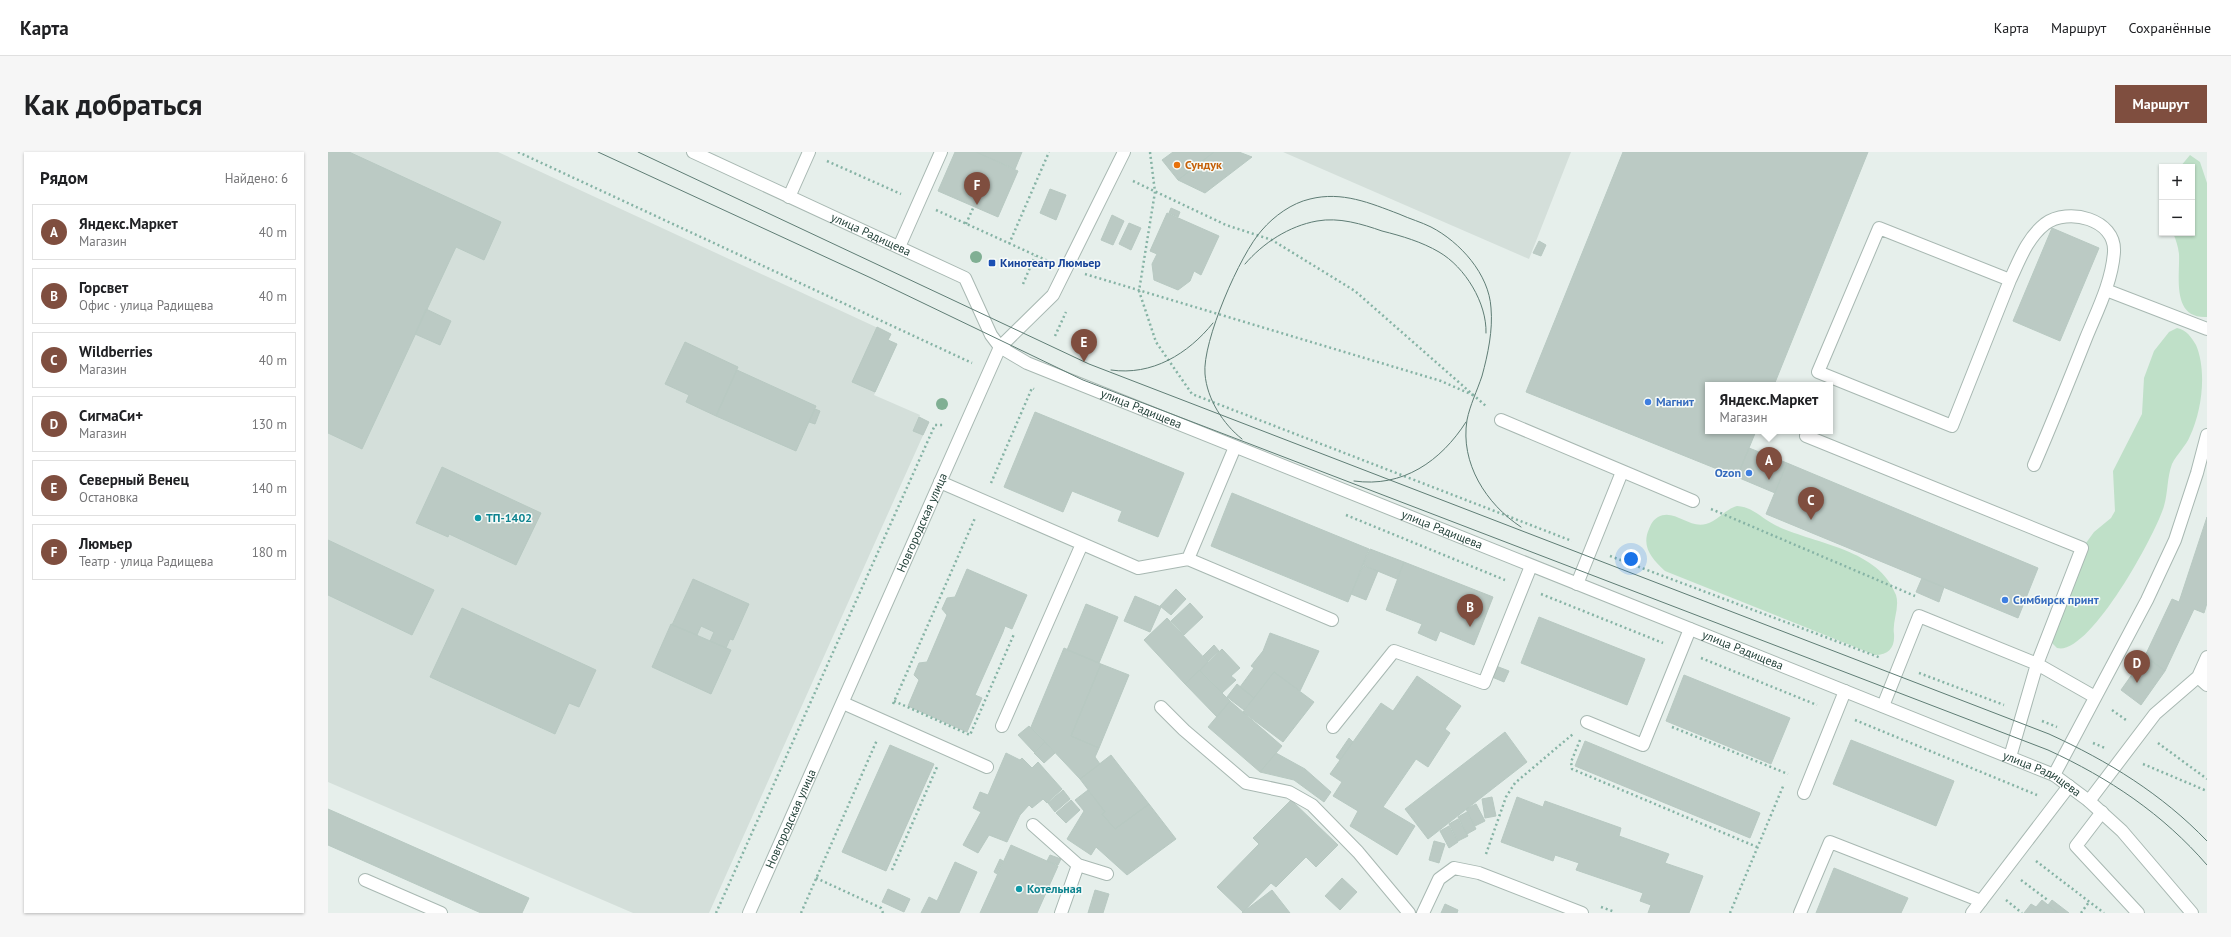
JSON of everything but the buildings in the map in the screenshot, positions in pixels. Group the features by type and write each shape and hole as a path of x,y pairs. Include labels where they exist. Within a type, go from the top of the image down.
{"street":[{"name":"улица Радищева","path":"693,152 965,278 991,335 1000,348 1027,363 2054,775 2089,801 2122,831 2192,913"},
{"path":"789,197 809,152"},
{"path":"899,248 941,152"},
{"name":"Новгородская улица","path":"749,913 1000,348 1053,295 1124,152"},
{"path":"2010,280 1879,228 1818,372 1952,426 2010,280 2026,246 2044,225 2056,218 2070,215 2087,217 2099,224 2110,237 2114,251 2106,290 2034,465"},
{"path":"2106,290 2207,329"},
{"path":"1501,420 1693,501"},
{"path":"2054,775 2147,600 2175,540 2197,473 2207,435"},
{"path":"1806,436 2082,548 2037,664 2010,757"},
{"path":"1188,559 1235,447"},
{"path":"1577,584 1622,472"},
{"path":"940,482 1138,568 1188,559 1332,620"},
{"path":"1002,726 1082,544"},
{"path":"1333,726 1394,650 1484,683 1531,566"},
{"path":"1883,706 1919,616 2037,664 2095,697"},
{"path":"1587,722 1643,744 1690,629"},
{"path":"2198,677 2207,657"},
{"path":"2089,801 2155,714 2207,669"},
{"path":"2198,677 2207,685"},
{"path":"1804,793 1845,691"},
{"path":"842,703 987,767"},
{"path":"1161,707 1184,730 1246,783 1289,792 1312,805 1358,852 1409,913"},
{"path":"1972,913 2069,786"},
{"path":"2102,812 2076,846 2138,913"},
{"path":"1033,825 1078,865 1107,874"},
{"path":"1800,913 1830,842 1981,902"},
{"path":"1062,913 1078,865"},
{"path":"1423,913 1439,879 1454,868 1479,873 1582,913"},
{"path":"365,880 441,913"}],"path":[{"path":"518,152 972,363 969,370"},
{"path":"1048,152 1009,244 1066,268 1441,381 1475,396 1355,291 1272,240 1226,225 1114,172"},
{"path":"1150,152 1155,192 1139,291 1156,342 1192,394 1591,549 2023,712 2207,791"},
{"path":"966,224 974,206"},
{"path":"1023,284 1035,256"},
{"path":"801,913 1032,388 1040,391"},
{"path":"716,913 936,425 943,426 946,419"},
{"path":"1693,501 1918,598"},
{"path":"1345,515 1836,712 2056,803"},
{"path":"894,701 970,735 1014,634"},
{"path":"1653,720 1788,774"},
{"path":"1587,722 1571,762 1572,769 1757,847"},
{"path":"1479,873 1506,797 1515,783 1587,722"},
{"path":"892,870 945,748"},
{"path":"1730,913 1788,774 1792,768"},
{"path":"2036,860 2104,913"},
{"path":"816,878 881,908 883,913"},
{"path":"2021,880 2049,901"},
{"path":"2005,900 2022,913"},
{"path":"2081,913 2090,902"}],"shaded area":[{"path":"328,152 498,152 891,334 888,340 897,344 874,395 920,415 919,417 929,422 709,913 633,913 328,782"},
{"path":"1283,152 1571,152 1529,259"}],"green space":[{"path":"2190,155 2200,162 2207,183 2207,317 2196,316 2188,311 2183,304 2180,294 2179,254 2174,236 2195,236 2195,164 2182,164"},
{"path":"2177,328 2186,332 2196,345 2201,367 2202,390 2198,414 2194,426 2184,447 2172,464 2164,506 2135,566 2120,591 2103,614 2086,634 2070,646 2057,648 2052,643 2053,632 2086,543 2094,532 2111,518 2115,511 2113,471 2142,414 2144,378 2154,351 2169,332"},
{"path":"1737,506 1748,508 1775,525 1790,532 1826,543 1860,557 1875,567 1887,579 1896,595 1897,600 1894,639 1890,649 1884,654 1875,655 1665,571 1649,552 1646,541 1647,535 1651,524 1658,517 1670,515 1700,525 1714,520"}],"tram line":[{"path":"598,152 871,278 1083,380 2048,750 2114,785 2134,799 2172,829 2207,865"},
{"path":"638,152 1089,364 2049,734 2071,744 2133,780 2172,808 2207,841"},
{"path":"1242,439 1228,426 1217,410 1209,393 1205,374 1206,360 1216,321 1224,299 1243,258 1253,242 1267,225 1278,215 1303,201 1333,196 1367,202 1431,227 1442,233 1471,260 1485,283 1491,308 1491,333 1482,376 1467,420 1466,436 1468,452 1478,481 1487,494 1508,518 1521,527"},
{"path":"1245,264 1252,256 1277,236 1307,223 1334,220 1366,226 1419,242 1449,259 1466,276 1473,287 1483,310 1486,333"},
{"path":"1111,370 1141,370 1155,366 1181,353 1213,323"},
{"path":"1354,481 1372,482 1389,480 1404,476 1419,469 1445,449 1466,422"}],"place":[{"name":"Сундук","path":"1177,165"},
{"name":"Люмьер","path":"977,205"},
{"name":"Кинотеатр Люмьер","path":"992,263"},
{"name":"Северный Венец","path":"1084,362"},
{"name":"Магнит","path":"1648,402"},
{"name":"Ozon","path":"1749,473"},
{"name":"Яндекс.Маркет","path":"1769,480"},
{"name":"ТП-1402","path":"478,518"},
{"name":"Wildberries","path":"1811,520"},
{"name":"Симбирск принт","path":"2005,600"},
{"name":"Горсвет","path":"1470,627"},
{"name":"СигмаСи+","path":"2137,683"},
{"name":"Котельная","path":"1019,889"}]}
